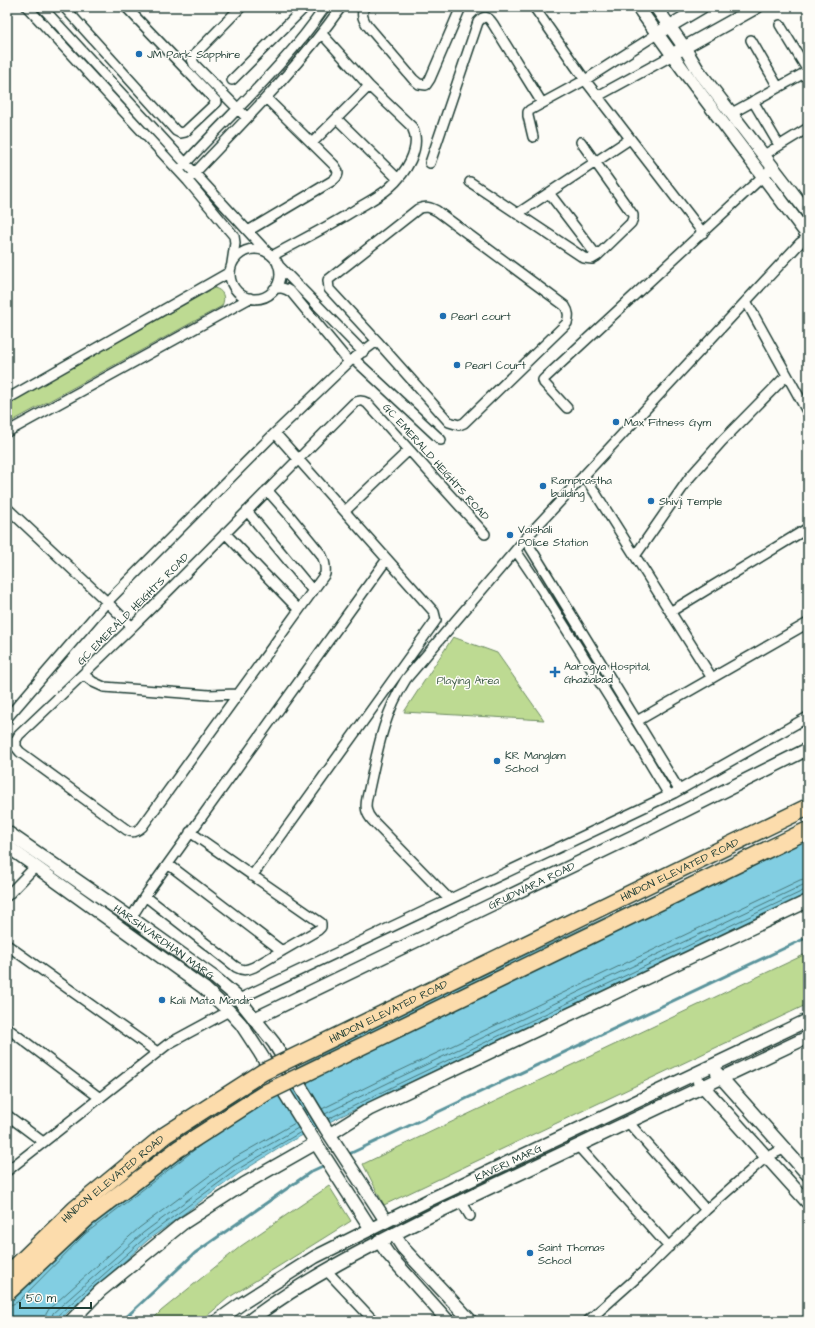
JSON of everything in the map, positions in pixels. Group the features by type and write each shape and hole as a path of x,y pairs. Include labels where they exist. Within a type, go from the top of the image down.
{"highway":[{"name":"HINDON ELEVATED ROAD","path":"7,1275 75,1209 165,1135 263,1072 808,807"},
{"name":"HINDON ELEVATED ROAD","path":"7,1293 86,1219 178,1149 267,1092 808,830"}],"street":[{"path":"27,7 179,171 234,236 235,250 230,277 234,288 244,296 250,298 258,298 274,290 282,288 291,292 352,360 441,440"},
{"path":"42,7 186,163 194,174 270,254 278,265 363,352"},
{"path":"64,7 176,131 180,133 185,132 217,102 126,7"},
{"path":"241,7 194,55 192,59 194,64 247,118"},
{"path":"232,80 305,7"},
{"path":"179,171 238,109 311,28 325,7"},
{"path":"188,181 266,98 322,34 341,7"},
{"path":"364,7 362,13 363,19 367,26 413,79 419,84 426,85 461,7"},
{"path":"534,7 585,80 703,233"},
{"path":"638,7 808,236 525,539 679,790"},
{"path":"656,7 698,70 773,168 806,207"},
{"path":"533,137 528,112 585,80 657,34 668,25 702,7"},
{"path":"598,96 757,7"},
{"path":"430,163 478,22 484,17 490,19 542,103"},
{"path":"732,113 808,71 780,25"},
{"path":"270,254 330,225 388,190 409,163 416,141 415,133 412,127 369,86 322,34"},
{"path":"751,40 778,87"},
{"path":"312,143 369,86"},
{"path":"248,231 337,178 339,174 338,170 266,98"},
{"path":"753,101 779,145"},
{"path":"337,119 398,179"},
{"path":"764,155 808,128"},
{"path":"517,214 630,139"},
{"path":"470,182 584,258 592,259 631,223 633,218 581,142"},
{"path":"567,408 543,380 773,168"},
{"path":"549,193 597,256"},
{"path":"423,207 429,207 437,211 565,306 569,316 567,322 464,423 459,425 450,422 377,342 329,289 328,280 418,209 423,207"},
{"path":"7,399 231,268 239,254 247,250 254,249 262,250 270,254"},
{"path":"274,290 278,284 280,273 278,265"},
{"path":"7,432 250,298"},
{"path":"746,301 808,413"},
{"path":"7,718 107,602 275,433 352,360 377,342"},
{"path":"635,556 690,477 722,441 787,375"},
{"name":"GC EMERALD HEIGHTS ROAD","path":"237,694 209,695 104,687 93,682 83,674 132,627 354,403 359,400 363,400 367,403 485,534"},
{"path":"252,876 435,623 436,616 275,433"},
{"path":"345,511 409,450"},
{"path":"584,475 712,678"},
{"path":"83,674 19,735 16,740 16,747 20,752 127,830 132,832 138,831 325,574 325,560 267,490"},
{"path":"7,508 132,627"},
{"path":"247,511 313,591"},
{"path":"670,612 808,528"},
{"path":"225,533 299,610"},
{"path":"450,899 372,820 367,813 365,805 384,726 396,696 406,679 518,548 669,795"},
{"path":"131,918 190,832 387,559"},
{"path":"637,722 808,623"},
{"path":"239,999 669,795 808,717"},
{"name":"GRUDWARA ROAD","path":"254,1019 629,838 808,749"},
{"name":"HARSHVARDHAN MARG","path":"7,832 215,978 239,999 274,1043 336,1144 386,1221"},
{"path":"145,896 240,969 246,970 254,967 321,927 321,923 190,832"},
{"name":"HARSHVARDHAN MARG","path":"7,846 204,988 229,1011 241,1024 260,1053 371,1229"},
{"path":"168,864 282,951"},
{"path":"7,896 36,866"},
{"path":"328,1131 370,1109 808,901"},
{"path":"7,946 157,1052"},
{"path":"7,1171 157,1052 180,1036 229,1011"},
{"name":"KAVERI MARG","path":"217,1321 315,1257 429,1200 808,1020"},
{"path":"7,1028 100,1098"},
{"name":"KAVERI MARG","path":"250,1321 326,1270 379,1241 808,1037"},
{"path":"711,1066 808,1175"},
{"path":"692,1075 808,1202"},
{"path":"7,1115 43,1142"},
{"path":"628,1122 706,1210"},
{"path":"71,1321 100,1291 182,1224 244,1184 317,1144"},
{"path":"578,1146 669,1247"},
{"path":"588,1321 669,1247 706,1210 766,1157 784,1149"},
{"path":"461,1201 470,1216"},
{"path":"394,1234 403,1248 471,1321"},
{"path":"379,1241 388,1254 448,1321"},
{"path":"326,1270 374,1321"}],"green space":[{"path":"214,288 220,290 223,294 224,300 222,306 7,424 7,404"},
{"name":"Playing Area","path":"453,637 497,653 544,720 404,712"},
{"path":"808,953 808,1004 384,1205 363,1164"},
{"path":"329,1186 351,1221 228,1298 201,1321 151,1321 161,1311 241,1246"}],"water":[{"path":"808,822 808,893 400,1087 291,1141 238,1174 148,1240 58,1321 7,1321 7,1292 75,1223 239,1097 396,1016"}],"waterway":[{"path":"347,1155 808,937"},
{"path":"122,1321 195,1253 312,1171 327,1164"}],"place":[{"name":"JM Park Sapphire","path":"139,54"},
{"name":"Pearl court","path":"443,316"},
{"name":"Pearl Court","path":"457,365"},
{"name":"Max Fitness Gym","path":"616,422"},
{"name":"Ramprastha building","path":"543,486"},
{"name":"Shivji Temple","path":"651,501"},
{"name":"Vaishali POlice Station","path":"510,535"},
{"name":"Aarogya Hospital, Ghaziabad","path":"555,672"},
{"name":"KR Manglam School","path":"497,761"},
{"name":"Kali Mata Mandir","path":"162,1000"},
{"name":"Saint Thomas School","path":"530,1253"}]}
